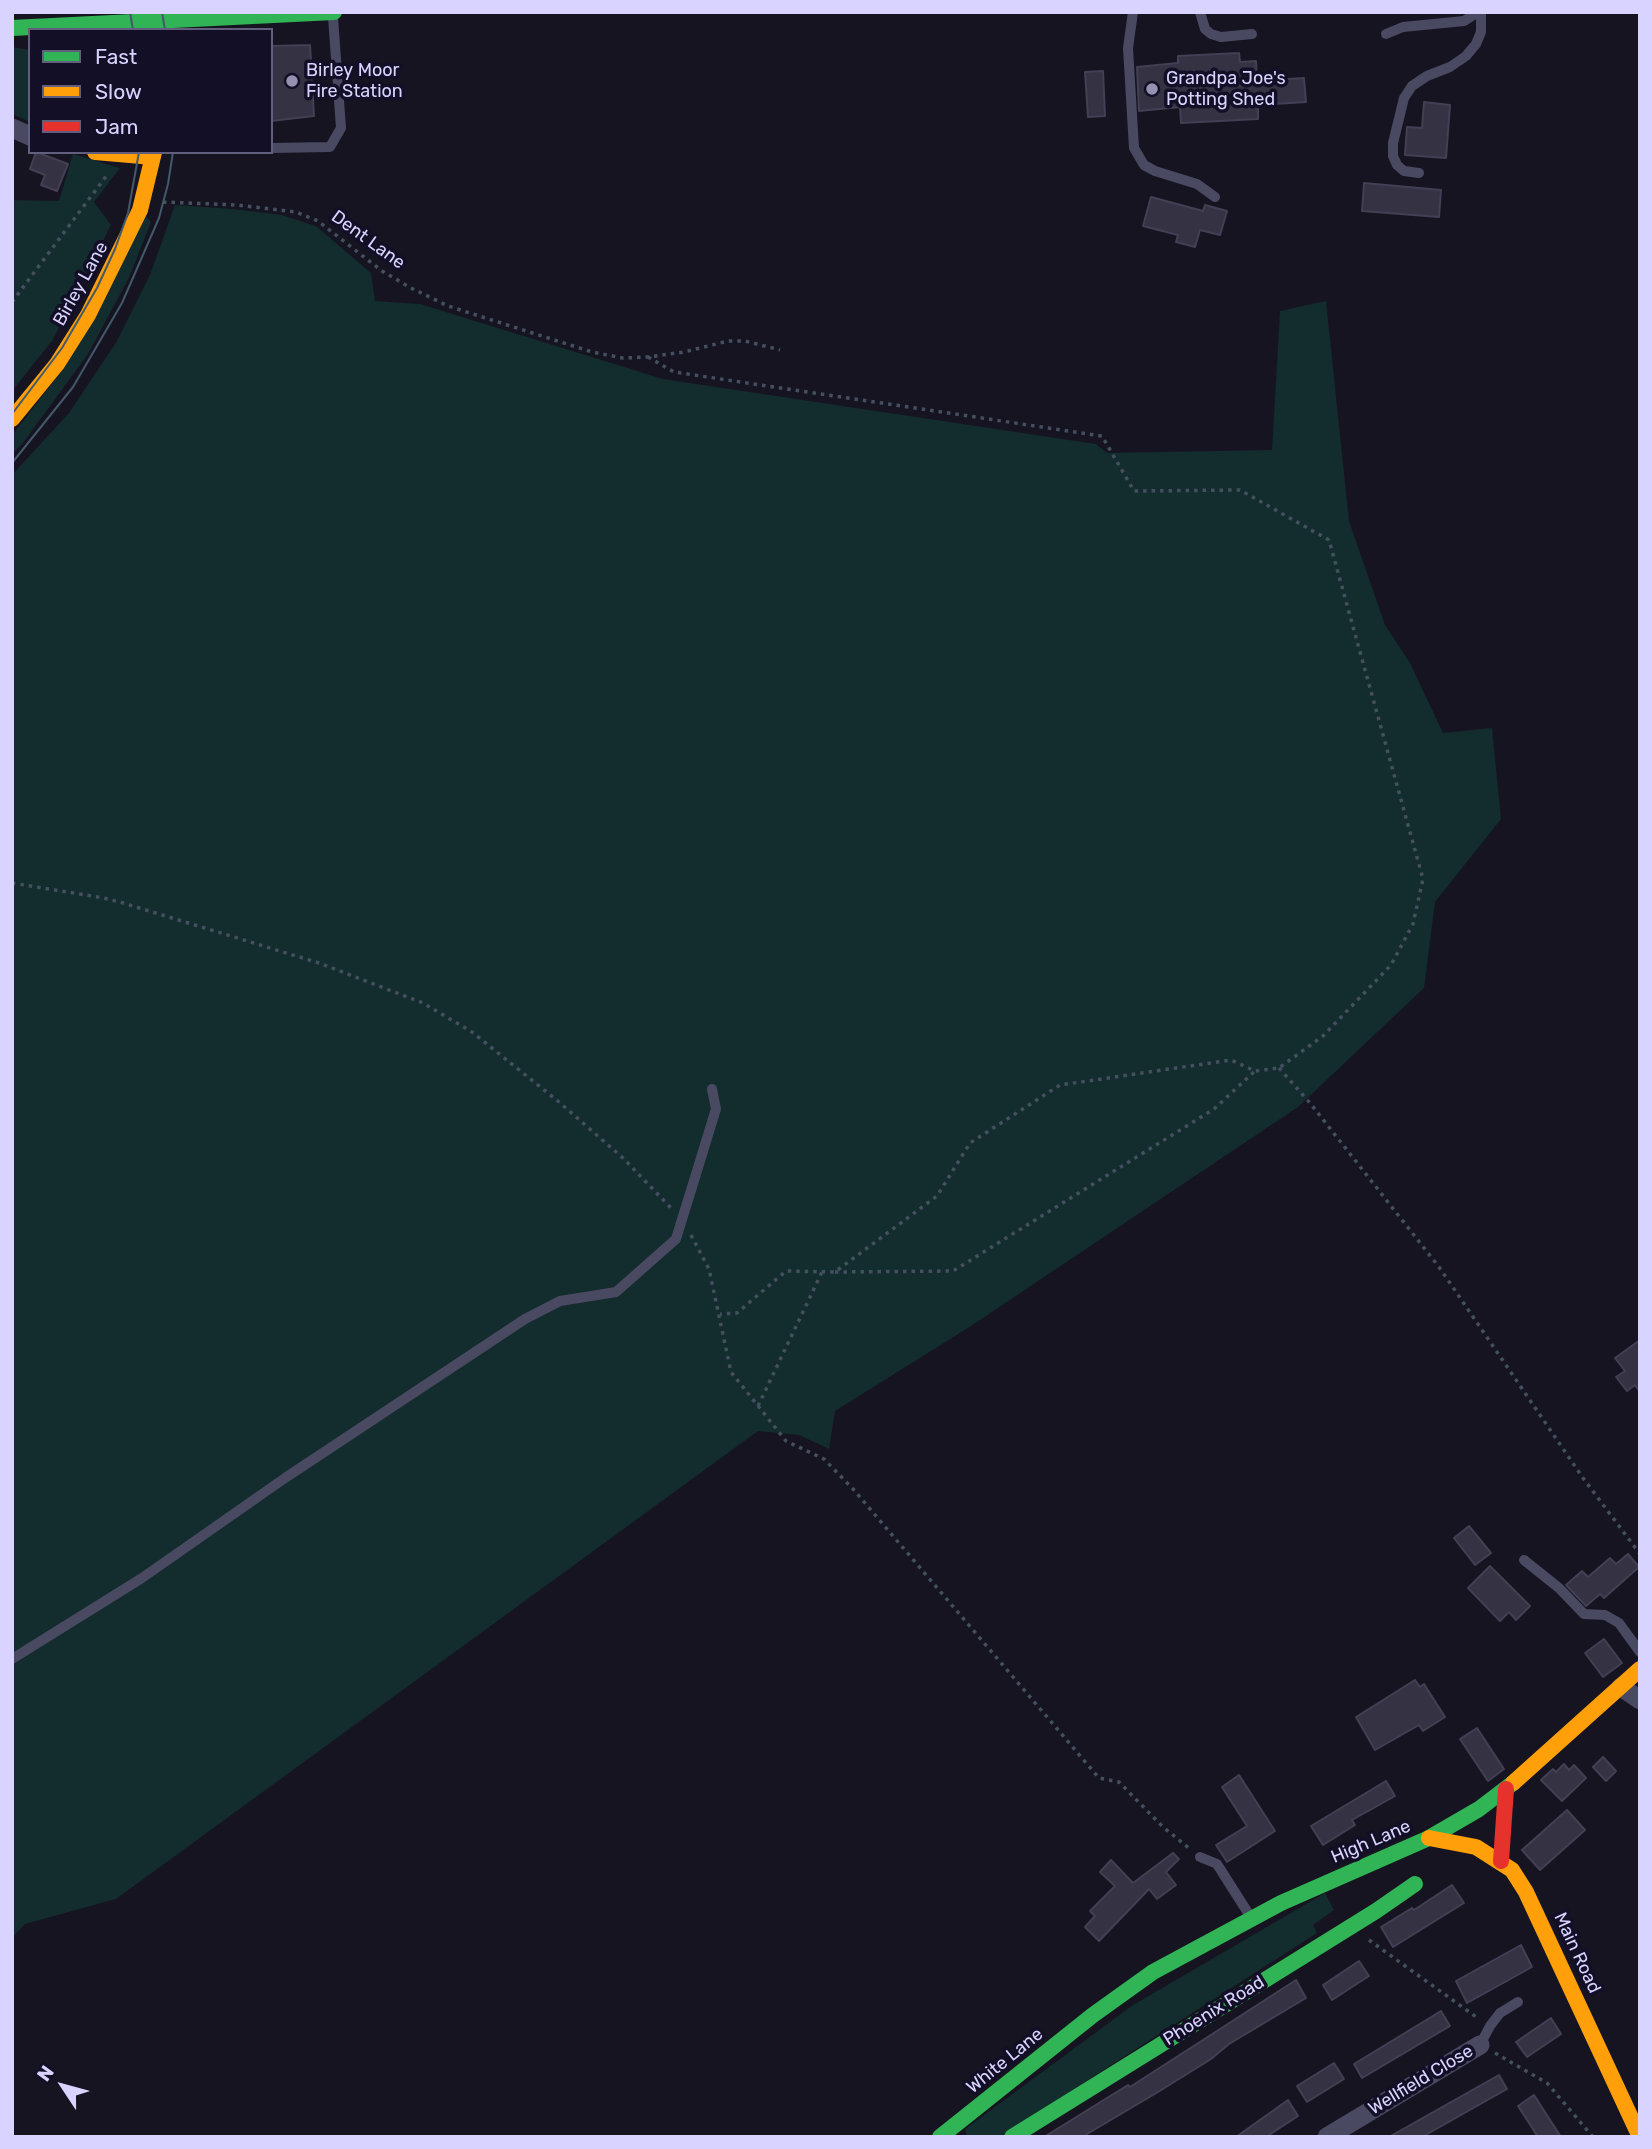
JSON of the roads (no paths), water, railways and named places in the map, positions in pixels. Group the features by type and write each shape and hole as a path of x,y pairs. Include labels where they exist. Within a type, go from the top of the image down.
{"street":[{"path":"34,26 72,12"},
{"path":"12,28 140,21 247,23 333,12"},
{"path":"12,128 28,135"},
{"path":"134,154 153,155"},
{"name":"Birley Lane","path":"12,419 57,364 88,316 114,266 144,197 153,155"},
{"name":"High Lane","path":"1093,2015 1153,1972 1281,1903 1429,1838 1479,1809 1506,1789 1640,1669"},
{"path":"1621,1687 1640,1700"},
{"path":"1502,1861 1506,1789"},
{"name":"Main Road","path":"1429,1838 1476,1847 1502,1861 1512,1870 1526,1892 1640,2137"},
{"name":"Phoenix Road","path":"1012,2137 1415,1884"},
{"name":"White Lane","path":"948,2134 1093,2015"},
{"name":"Wellfield Close","path":"1327,2137 1480,2045"}],"lane":[{"path":"273,148 330,147 341,128 333,12"},
{"path":"1133,12 1128,48 1134,149 1144,165 1155,172 1197,184 1215,197"},
{"path":"1200,12 1205,29 1211,34 1221,37 1252,34"},
{"path":"1386,34 1403,27 1464,21 1479,12 1481,32 1476,44 1466,56 1412,86 1404,99 1393,143 1393,156 1397,166 1404,171 1419,173"},
{"path":"12,1658 142,1578 285,1478 525,1319 560,1301 616,1292 676,1240 716,1109 712,1089"},
{"path":"1524,1560 1559,1588 1584,1614 1605,1615 1619,1623 1640,1652"},
{"path":"1200,1857 1217,1864 1252,1919"},
{"path":"1480,2045 1500,2013 1518,2002"}],"tram line":[{"path":"130,12 133,28"},
{"path":"162,12 165,28"},
{"path":"12,414 62,348 97,288 128,213 139,154"},
{"path":"12,463 73,387 122,303 159,218 173,154"}],"place":[{"name":"Birley Moor Fire Station","path":"292,81"},
{"name":"Grandpa Joe's Potting Shed","path":"1152,89"}]}
